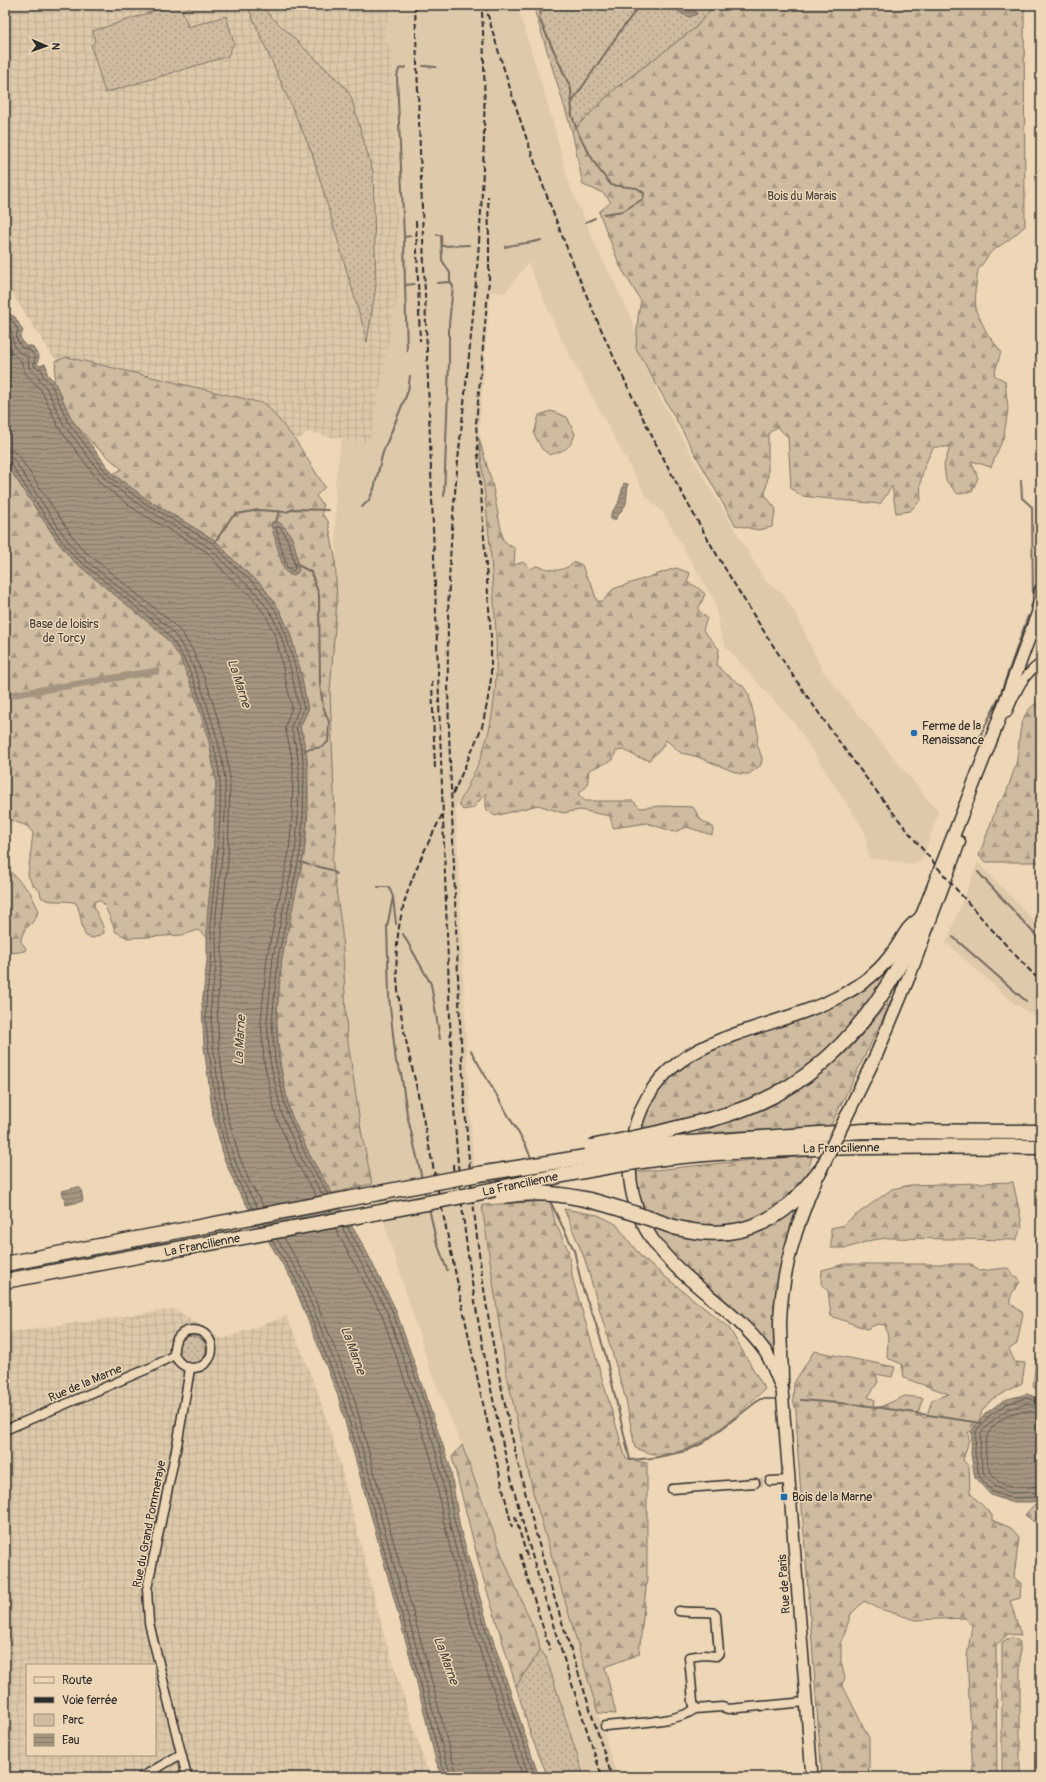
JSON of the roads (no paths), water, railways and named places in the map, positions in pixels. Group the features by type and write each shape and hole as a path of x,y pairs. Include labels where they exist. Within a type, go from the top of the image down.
{"highway":[{"path":"661,1146 699,1123 759,1103 795,1082 830,1056 856,1029 876,1004 896,971 921,918"},
{"name":"La Francilienne","path":"5,1264 536,1164 661,1146 864,1131 1041,1132"},
{"name":"La Francilienne","path":"5,1281 468,1195 619,1164 661,1146 723,1152 815,1148 1041,1147"},
{"path":"468,1195 484,1199 514,1194 556,1193 620,1208 689,1231 712,1233 740,1231 762,1223 794,1201 820,1171"}],"main road":[{"path":"782,1389 780,1321 786,1268 799,1219 820,1171 877,1053 910,974 1002,725 1039,614 1041,590"},
{"path":"782,1389 765,1352 750,1334 732,1315 674,1265 652,1238 637,1210 634,1197 629,1156 633,1133 640,1112 651,1091 662,1076 681,1060 703,1046 728,1035 795,1015 845,994 883,966 895,951 911,923 921,918 1039,614"},
{"name":"Rue de Paris","path":"782,1389 812,1777"}],"street":[{"path":"1002,725 1024,677 1033,668 1041,663"},
{"path":"196,1330 208,1337 212,1349 211,1356 203,1366 190,1369 180,1364 174,1355 175,1342 184,1332 196,1330"},
{"name":"Rue de la Marne","path":"5,1430 152,1367 174,1355"},
{"name":"Rue du Grand Pommeraye","path":"187,1777 149,1623 147,1590 178,1440 190,1369"},
{"path":"770,1482 789,1480"},
{"path":"672,1488 755,1482"},
{"path":"679,1611 690,1613 709,1612 715,1613 716,1616 719,1653 716,1656 704,1655 689,1657 695,1709"},
{"path":"605,1726 668,1719 689,1713 695,1709 722,1707 728,1709 806,1702"},
{"path":"142,1777 181,1754"}],"water":[{"path":"672,5 683,5 694,8 697,14 690,17 682,14 672,7"},
{"name":"La Marne","path":"5,307 8,313 15,317 23,331 20,337 25,346 32,346 39,357 37,364 40,366 45,364 47,374 54,381 72,420 113,474 145,498 216,541 235,562 262,585 279,609 290,633 300,669 308,710 300,727 306,750 308,768 307,819 304,854 282,959 276,1022 279,1061 290,1112 311,1158 363,1245 395,1308 450,1466 460,1528 487,1622 539,1777 443,1777 436,1761 414,1671 338,1396 292,1280 237,1189 225,1161 213,1116 204,1047 202,1005 207,961 207,917 213,859 216,782 209,742 194,692 180,658 170,643 160,632 72,560 58,542 5,462"},
{"path":"624,483 628,484 626,504 615,520 613,520 611,519 611,513 618,504"},
{"path":"276,521 287,530 294,542 299,571 294,576 290,575 284,570 271,525 272,522"},
{"path":"78,1187 81,1189 83,1201 66,1205 62,1191"},
{"path":"1027,1394 1041,1399 1041,1500 1031,1502 1010,1502 991,1495 975,1478 971,1454 972,1430 986,1413 1004,1400"}],"waterway":[{"path":"553,5 541,11 539,18 571,89 572,116 579,135 597,167 611,185 637,188 644,193 643,199 623,211 604,214"},
{"path":"572,102 621,30 640,5"},
{"path":"423,66 436,67"},
{"path":"404,237 397,76 399,69 406,67"},
{"path":"586,222 595,218"},
{"path":"437,235 441,235 442,260 450,273 450,282 437,283"},
{"path":"405,285 404,237 411,236"},
{"path":"505,247 541,240"},
{"path":"442,246 469,245"},
{"path":"444,496 449,324 453,286 450,282"},
{"path":"407,351 405,285 414,284"},
{"path":"362,507 369,500 374,489 383,452 408,391 410,376"},
{"path":"1021,480 1022,498 1032,507 1033,600"},
{"path":"215,542 231,518 237,514 258,510 286,512 294,509 328,510"},
{"path":"276,522 279,511"},
{"path":"296,564 311,572 319,595 320,685 323,706 329,722 328,742 322,747 304,750"},
{"path":"976,744 999,698 1028,616"},
{"path":"5,696 157,671"},
{"path":"301,862 309,865"},
{"path":"316,866 331,870 336,874"},
{"path":"978,872 1041,941"},
{"path":"378,887 389,887 393,897 396,924"},
{"path":"393,897 387,927 389,997 396,1062 401,1073 407,1114 422,1179"},
{"path":"403,934 431,984 440,1039"},
{"path":"953,937 1026,1001"},
{"path":"471,1051 526,1146 532,1160"},
{"path":"424,1189 426,1198"},
{"path":"549,1199 574,1250 582,1287 605,1353 630,1460 653,1458 686,1451 703,1443 760,1399 775,1399"},
{"path":"429,1208 436,1240 447,1270"},
{"path":"801,1400 862,1405 981,1423"}],"tunnel":[{"path":"755,1483 770,1481"}],"railway":[{"path":"415,5 452,1074 461,1196 479,1323 490,1386 507,1464 545,1599 602,1777"},
{"path":"485,5 522,125 565,243 608,345 656,444 709,542 767,636 829,728 896,816 966,901 1041,982"},
{"path":"482,12 484,51 484,130 479,247 453,519 448,623 449,741 460,1019 467,1140 480,1260 489,1320 510,1430 549,1580 612,1777"},
{"path":"453,794 482,727 491,679 491,637 476,424 489,280 488,196"},
{"path":"416,221 420,341"},
{"path":"432,681 435,769"},
{"path":"442,815 425,849 403,908 397,951 398,995 481,1395 512,1527"},
{"path":"453,1164 455,1192"},
{"path":"515,1516 528,1560"},
{"path":"520,1554 550,1650"}],"place":[{"name":"Ferme de la Renaissance","path":"914,733"},
{"name":"Bois de la Marne","path":"784,1497"}],"park label":[{"name":"Bois du Marais","path":"802,196"},
{"name":"Base de loisirs de Torcy","path":"64,631"}]}
